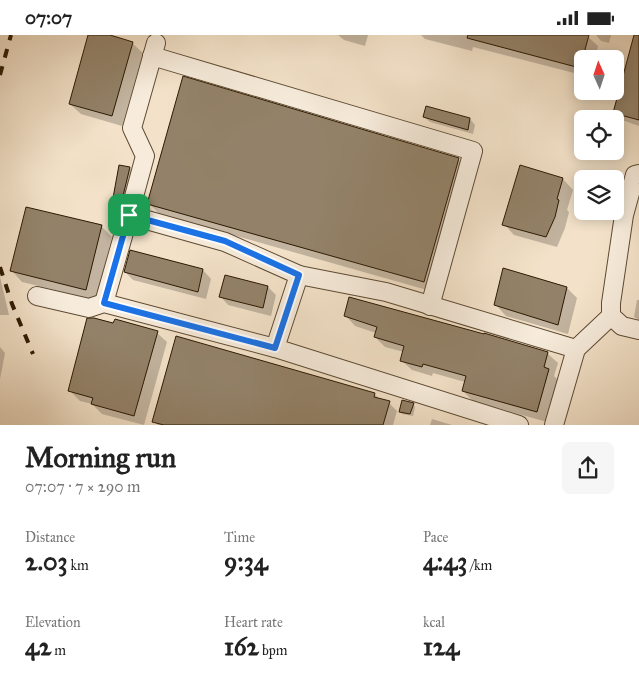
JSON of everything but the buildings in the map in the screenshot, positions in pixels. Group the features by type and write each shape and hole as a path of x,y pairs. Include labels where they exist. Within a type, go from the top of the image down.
{"lane":[{"path":"104,303 144,156 132,128 154,49 473,151 430,306"},
{"path":"554,425 576,349 611,316 611,303 624,215 635,175 639,174"},
{"path":"129,215 225,241 299,275 386,292 576,349"},
{"path":"275,348 299,275"},
{"path":"37,296 89,308 104,303 275,348 519,425"},
{"path":"611,316 622,326 639,330"}],"railway":[{"path":"0,75 11,35"},
{"path":"0,267 12,304 33,354"}],"route":[{"path":"129,215 225,241 299,275 275,348 104,303 129,215"}]}
